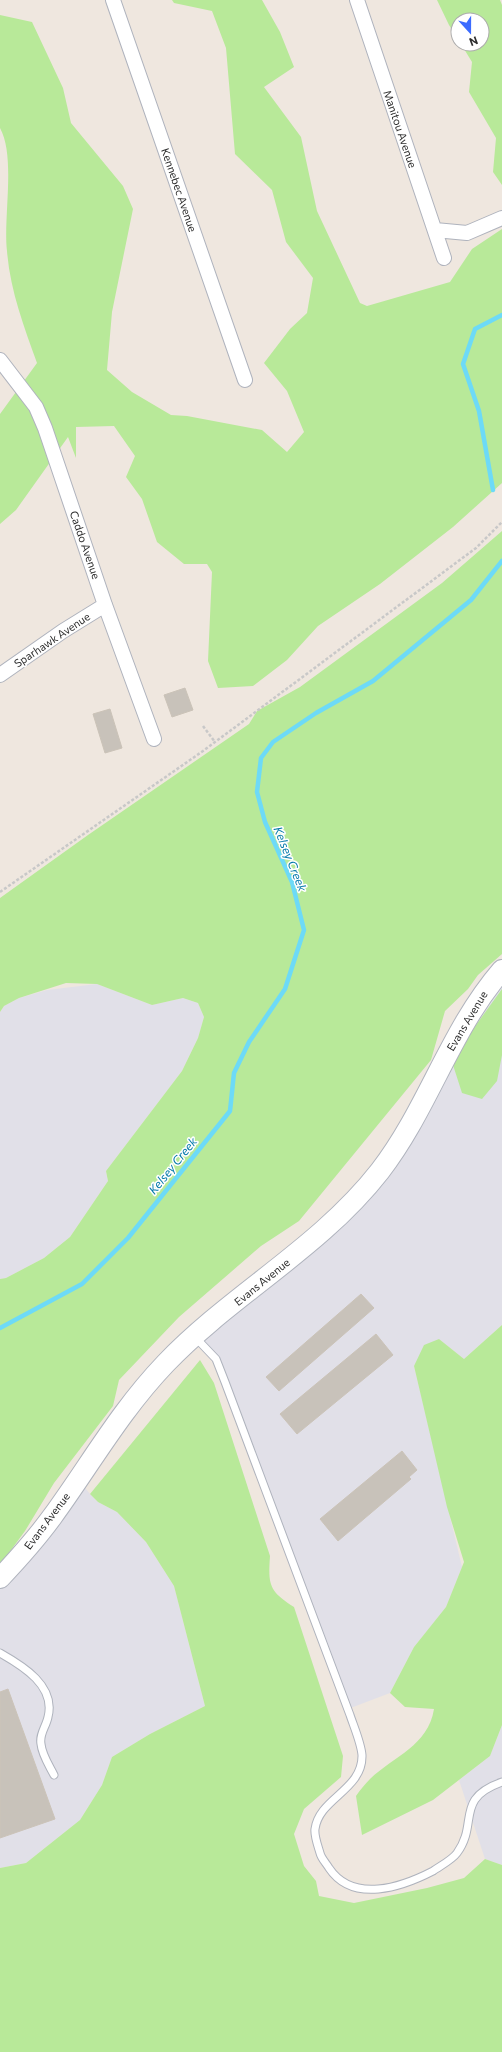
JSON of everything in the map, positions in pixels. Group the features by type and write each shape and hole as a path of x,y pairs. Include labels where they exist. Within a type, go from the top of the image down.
{"street":[{"name":"Kennebec Avenue","path":"113,0 245,380"},
{"name":"Manitou Avenue","path":"357,0 444,258"},
{"path":"435,230 467,233 502,218"},
{"name":"Caddo Avenue","path":"2,367 36,407 45,428 105,605 154,738"},
{"name":"Sparhawk Avenue","path":"0,675 63,631 105,605"},
{"name":"Evans Avenue","path":"0,1578 52,1518 109,1432 141,1390 167,1362 194,1336 330,1224 365,1190 404,1134 474,1007 502,970"}],"lane":[{"path":"194,1336 216,1359 350,1715 362,1755 359,1770 352,1783 318,1817 314,1831 320,1855 335,1877 354,1888 376,1890 415,1880 440,1866 457,1854 463,1842 473,1800 486,1788 502,1782"},
{"path":"0,1653 23,1666 41,1685 49,1699 48,1717 42,1730 40,1742 43,1754 54,1775"}],"path":[{"path":"0,892 215,742 476,548 502,522"},
{"path":"203,726 215,742"}],"shaded area":[{"path":"502,970 502,1325 464,1359 439,1339 414,1366 462,1567 446,1607 414,1647 390,1693 348,1709 216,1359 194,1337 348,1208"},
{"path":"97,984 152,1005 183,998 198,1003 204,1017 198,1038 182,1071 106,1171 108,1181 70,1237 44,1258 6,1278 0,1279 0,1012 4,1006 19,998 47,990"},
{"path":"78,1479 98,1502 117,1512 146,1542 174,1586 205,1706 150,1734 112,1757 102,1785 80,1820 26,1863 0,1868 0,1578"},
{"path":"502,1725 502,1865 485,1859 459,1780 490,1756"}],"green space":[{"path":"172,0 262,0 280,32 294,67 264,87 301,137 317,211 360,303 367,306 450,282 472,249 502,229 502,483 453,527 380,584 318,626 287,660 253,686 218,688 208,661 212,572 207,564 184,564 157,542 142,499 126,477 135,456 114,426 76,427 76,458 68,437 16,510 0,524 0,414 37,363 14,294 7,251 6,222 8,171 5,140 0,128 0,15 32,22 63,88 71,123 123,186 133,209 112,312 107,370 132,392 171,415 187,416 262,430 287,452 304,432 287,391 264,363 290,329 307,313 313,278 286,242 272,190 235,154 226,48 212,11 174,3"},
{"path":"437,0 500,0 502,5 502,185 493,172 496,138 469,92 472,62 466,52 490,52 490,12 450,12 450,27"},
{"path":"502,531 502,954 478,975 468,989 445,1011 431,1060 299,1221 261,1246 179,1317 119,1380 113,1406 54,1483 25,1531 0,1565 0,1279 6,1278 44,1258 70,1237 108,1181 106,1171 182,1071 198,1038 204,1017 198,1003 183,998 152,1005 97,984 66,983 19,998 4,1006 0,1012 0,898 88,835 249,724 257,711 300,687 442,583"},
{"path":"502,989 502,1055 497,1081 482,1099 462,1093 453,1065 468,1036"},
{"path":"502,1325 502,1725 490,1756 433,1800 362,1835 356,1796 370,1779 379,1771 409,1749 425,1732 431,1722 434,1709 405,1707 390,1693 414,1647 446,1607 464,1562 447,1507 414,1366 424,1345 439,1339 464,1359"},
{"path":"200,1360 214,1383 270,1556 270,1581 279,1596 294,1607 343,1756 341,1777 304,1809 294,1834 304,1866 316,1881 319,1896 354,1903 427,1888 464,1878 485,1859 502,1865 502,2052 0,2052 0,1868 26,1863 80,1820 102,1785 112,1757 150,1734 205,1706 174,1586 146,1542 117,1512 98,1502 90,1494"}],"building":[{"path":"185,688 193,710 172,717 164,695"},
{"path":"110,709 122,748 105,753 93,714"},
{"path":"361,1294 374,1308 279,1391 266,1377"},
{"path":"376,1334 393,1355 297,1434 280,1414"},
{"path":"402,1451 417,1470 409,1477 411,1479 338,1541 320,1519"},
{"path":"8,1689 55,1819 0,1838 0,1692"}],"waterway":[{"name":"Kelsey Creek","path":"493,490 479,411 463,364 475,329 502,315"},
{"name":"Kelsey Creek","path":"0,1328 82,1284 128,1238 230,1111 234,1073 249,1042 285,989 304,930 292,882 265,822 257,792 261,758 273,742 316,713 373,681 471,600 502,561"}]}
